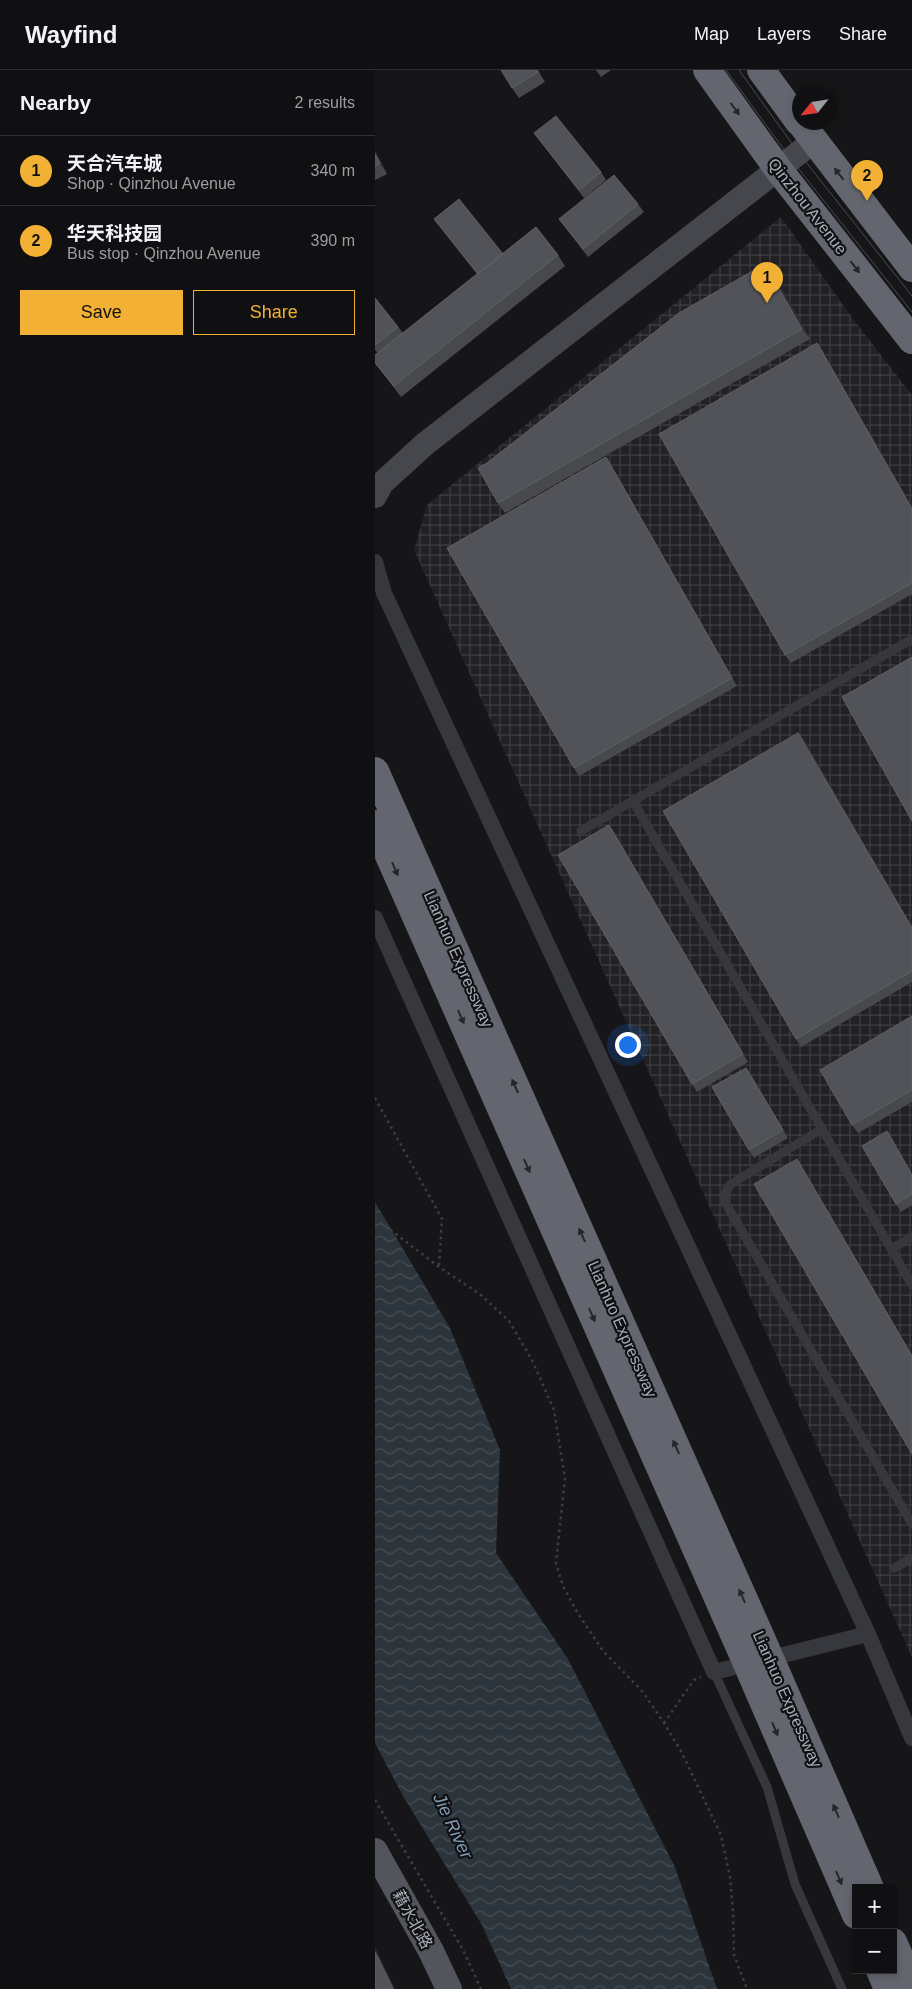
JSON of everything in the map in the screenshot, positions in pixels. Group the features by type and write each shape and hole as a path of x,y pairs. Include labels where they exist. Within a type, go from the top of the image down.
{"highway":[{"name":"Qinzhou Avenue","path":"707,70 778,168 912,340"},
{"path":"761,70 792,111"},
{"path":"807,130 912,268"},
{"name":"Lianhuo Expressway","path":"375,771 751,1645"},
{"name":"Lianhuo Expressway","path":"375,824 767,1680 868,1884"},
{"name":"Lianhuo Expressway","path":"767,1680 852,1904"},
{"path":"897,1951 912,1985"},
{"path":"882,1974 888,1989"}],"main road":[{"name":"藉水北路","path":"375,1851 431,1952 449,1989"},
{"name":"藉水北路","path":"375,1870 422,1954 439,1989"}],"street":[{"path":"375,496 382,483 425,444 778,168 804,130"},
{"path":"375,562 384,593 868,1634 912,1738"},
{"path":"375,918 714,1672 868,1634"}],"lane":[{"path":"581,831 912,639"},
{"path":"633,801 912,1284"},
{"path":"822,1129 731,1184 725,1192 725,1202 912,1524"},
{"path":"891,1249 912,1237"},
{"path":"894,1568 912,1558"},
{"path":"714,1672 767,1787 795,1884 842,1989"}],"path":[{"path":"375,1098 442,1219 439,1267"},
{"path":"375,1218 439,1267 481,1295 509,1322 532,1360 554,1410 565,1478 556,1563 563,1586 577,1612 603,1652 643,1692 664,1723 681,1751 721,1835 730,1877 734,1955 747,1989"},
{"path":"664,1723 694,1680 714,1672"},
{"path":"375,1800 463,1950 481,1989"}],"shaded area":[{"path":"781,217 853,319 912,395 912,1657 414,550 427,505"}],"water":[{"name":"Jie River","path":"375,1202 450,1328 500,1450 496,1553 568,1659 675,1867 717,1989 511,1989 482,1925 403,1796 375,1743"}],"building":[{"path":"501,70 537,70 538,72 512,88"},
{"path":"556,116 601,172 579,190 534,133"},
{"path":"375,154 380,163 375,166"},
{"path":"614,175 638,204 583,249 559,219"},
{"path":"459,199 503,254 478,274 434,219"},
{"path":"536,227 558,255 394,386 375,363 375,355"},
{"path":"765,264 802,329 498,503 478,468 487,463 679,313"},
{"path":"375,298 398,327 375,345"},
{"path":"817,343 912,509 912,583 785,655 659,434"},
{"path":"606,457 732,678 574,768 447,548"},
{"path":"912,657 912,821 842,697"},
{"path":"798,733 912,928 912,971 796,1039 663,811"},
{"path":"609,825 743,1054 692,1084 558,855"},
{"path":"912,1016 912,1090 852,1125 820,1070"},
{"path":"746,1068 783,1130 749,1150 712,1087"},
{"path":"887,1131 912,1175 912,1194 896,1204 862,1146"},
{"path":"797,1159 912,1356 912,1454 754,1184"},
{"path":"375,1952 393,1989 375,1989"}],"tram line":[{"path":"726,70 790,158 912,312"},
{"path":"739,70 798,152 912,296"}],"place":[{"name":"华天科技园","path":"867,201"},
{"name":"天合汽车城","path":"767,303"}]}
